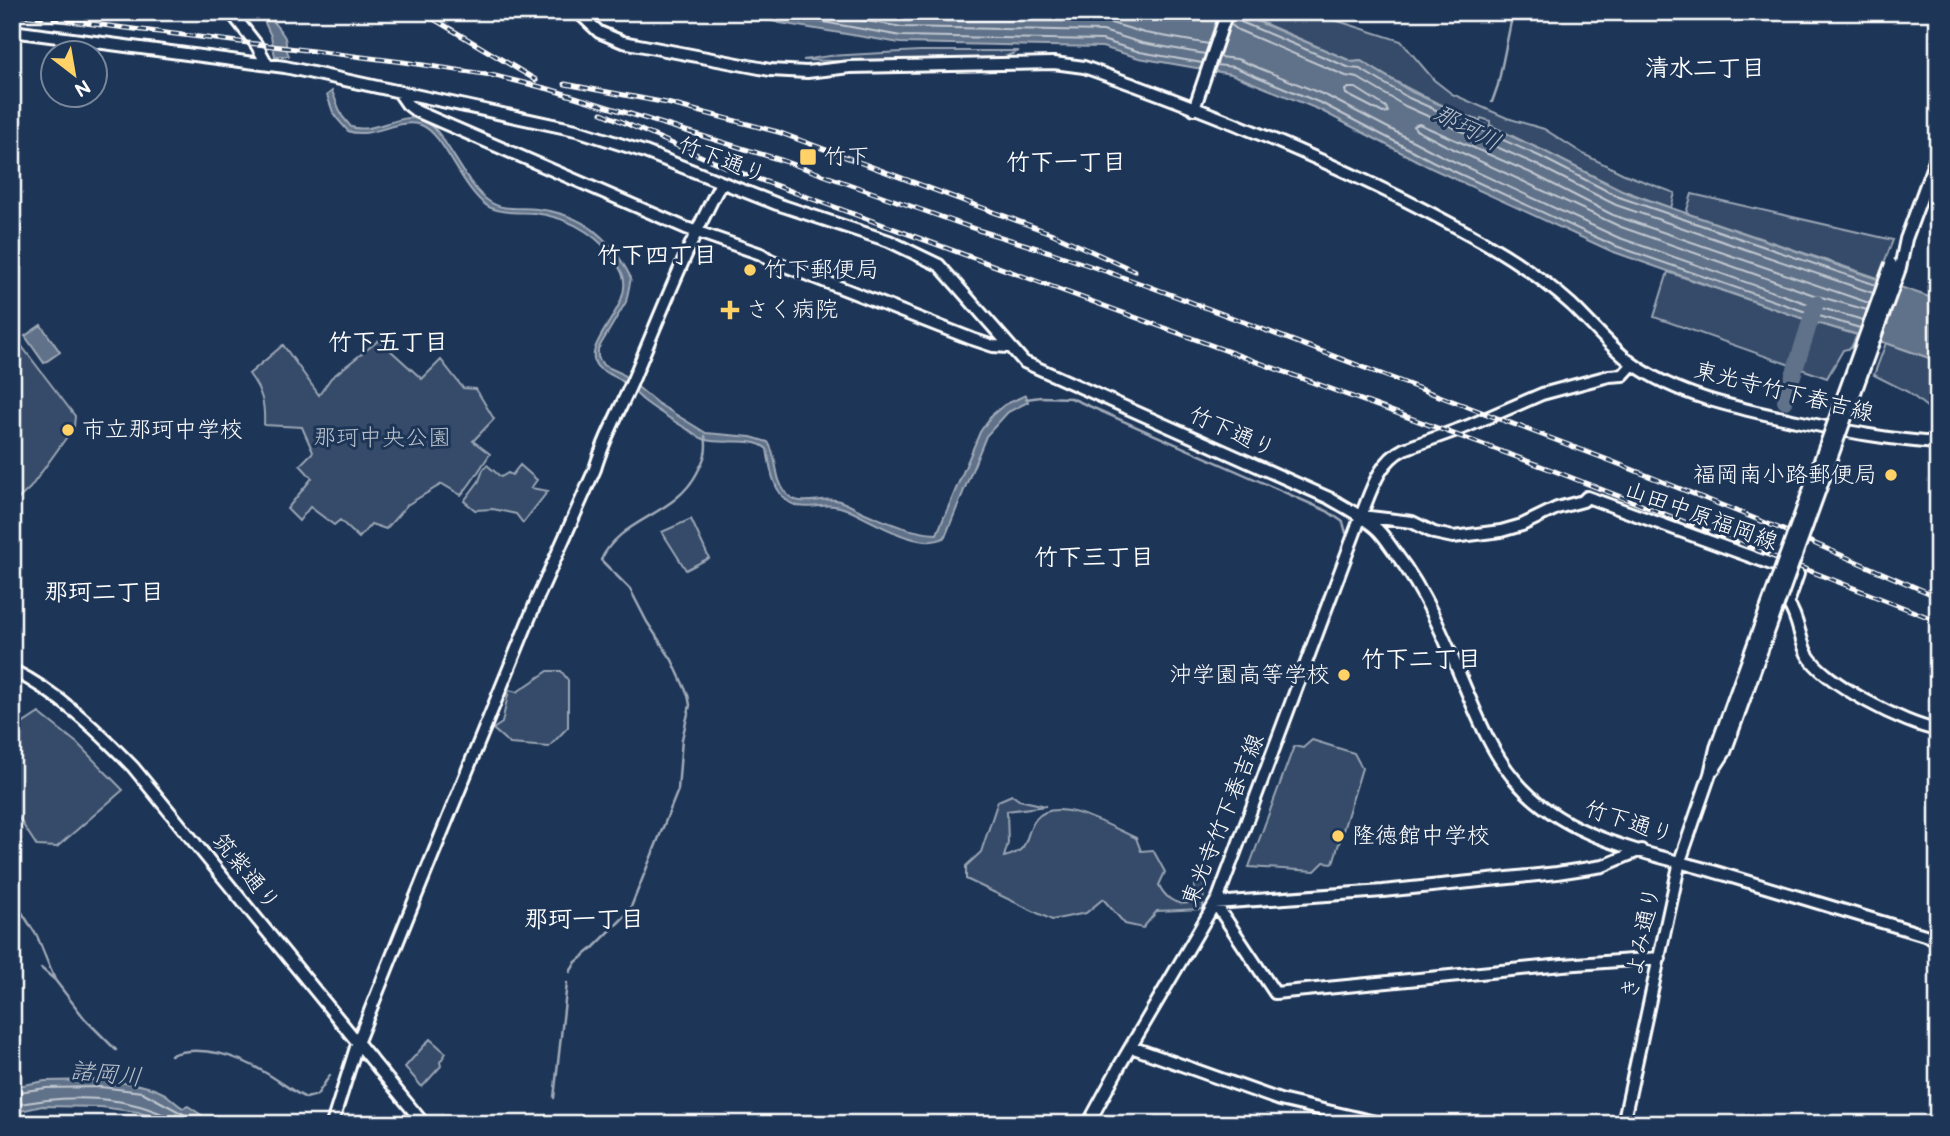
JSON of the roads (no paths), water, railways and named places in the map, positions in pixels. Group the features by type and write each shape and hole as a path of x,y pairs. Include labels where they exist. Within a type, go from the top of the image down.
{"street":[{"path":"231,12 256,44 267,64"},
{"name":"東光寺竹下春吉線","path":"578,12 599,32 623,42 770,70 807,72 850,67 1054,63 1084,67 1196,104 1333,166 1443,220 1510,257 1569,303 1633,364 1677,388 1750,411 1858,434 1938,443"},
{"path":"1196,104 1227,12"},
{"path":"12,31 267,64 398,91 416,111 695,231 761,254 770,260 972,339 993,346 1009,347"},
{"name":"竹下通り","path":"398,91 576,130 692,169 720,183 889,242 939,265 1024,362 1329,498 1361,516 1379,531 1409,572 1433,615 1482,729 1516,782 1537,802 1569,825 1624,846 1938,939"},
{"name":"きよみ通り","path":"1623,1124 1680,861 1710,774 1716,748 1754,656 1938,152"},
{"path":"332,1124 358,1041 538,597 595,470 600,450 632,382 695,231 720,183"},
{"name":"東光寺竹下春吉線","path":"1088,1124 1215,903 1361,516 1385,463 1394,453 1468,426 1542,394 1609,376 1623,375 1633,364"},
{"name":"山田中原福岡線","path":"1361,516 1412,522 1434,533 1453,537 1502,531 1522,525 1557,508 1583,501 1587,496 1774,565 1798,574 1788,603 1794,611 1807,653 1815,664 1845,691 1909,722 1938,730"},
{"name":"筑紫通り","path":"12,670 86,720 133,767 424,1124"},
{"path":"1641,850 1603,866 1557,873 1383,891 1215,903 1275,993 1660,958"},
{"path":"1131,1047 1280,1100 1384,1124"}],"water":[{"path":"260,12 266,12 284,36 289,56 275,56 271,36"},
{"name":"那珂川","path":"739,12 1235,12 1353,62 1361,61 1412,92 1542,150 1622,191 1938,300 1938,361 1807,320 1611,251 1431,168 1320,110 1231,74 1139,58 1102,47 900,43 780,23"},
{"path":"332,91 342,116 351,127 367,128 410,118 428,122 445,142 471,183 495,205 553,212 582,222 594,230 614,251 631,278 626,302 598,349 598,357 603,365 621,373 657,403 706,433 751,437 768,442 782,486 790,497 796,500 836,500 901,527 937,534 980,432 992,415 1004,405 1026,395 1028,402 1008,412 986,436 945,537 935,541 923,541 896,533 846,509 795,505 784,498 776,486 767,449 754,443 703,439 654,408 619,379 600,369 594,360 595,350 599,338 615,313 624,286 622,273 615,261 597,240 561,219 487,206 469,187 437,138 421,125 404,124 366,133 348,131 334,115 327,95"},
{"path":"41,325 60,352 44,363 25,336"},
{"path":"102,1080 157,1090 183,1108 188,1106 215,1124 168,1124 138,1112 101,1107 42,1106 12,1113 12,1087 45,1081"}],"waterway":[{"path":"1492,102 1513,12"},
{"path":"1785,401 1816,303"},
{"path":"1026,399 1071,398 1327,511 1343,522 1346,533"},
{"path":"570,972 576,962 629,912 678,790 682,739 690,705 672,660 647,622 630,589 601,560 621,535 675,499 687,487 703,460 705,436"},
{"path":"12,897 37,936 55,980"},
{"name":"諸岡川","path":"41,968 55,980 85,1019 116,1050"},
{"path":"554,1098 567,983"},
{"path":"171,1055 195,1051 219,1053 254,1066 306,1098 317,1095 330,1075"}],"railway":[{"path":"422,12 536,80"},
{"path":"12,14 403,62 491,75 549,89 784,161 978,230 1151,287 1611,461 1781,529 1938,597"},
{"path":"565,84 667,103 778,132 1053,234 1135,271"},
{"path":"602,113 728,168 1552,470 1938,621"}],"place":[{"name":"竹下","path":"808,157"},
{"name":"竹下郵便局","path":"750,270"},
{"name":"さく病院","path":"730,310"},
{"name":"市立那珂中学校","path":"68,430"},
{"name":"福岡南小路郵便局","path":"1891,475"},
{"name":"沖学園高等学校","path":"1344,675"},
{"name":"隆徳館中学校","path":"1338,836"}],"district":[{"name":"清水二丁目","path":"1705,68"},
{"name":"竹下一丁目","path":"1066,162"},
{"name":"竹下四丁目","path":"657,255"},
{"name":"竹下五丁目","path":"388,342"},
{"name":"竹下三丁目","path":"1094,557"},
{"name":"那珂二丁目","path":"104,592"},
{"name":"竹下二丁目","path":"1421,659"},
{"name":"那珂一丁目","path":"584,919"}],"park label":[{"name":"那珂中央公園","path":"382,438"}]}
